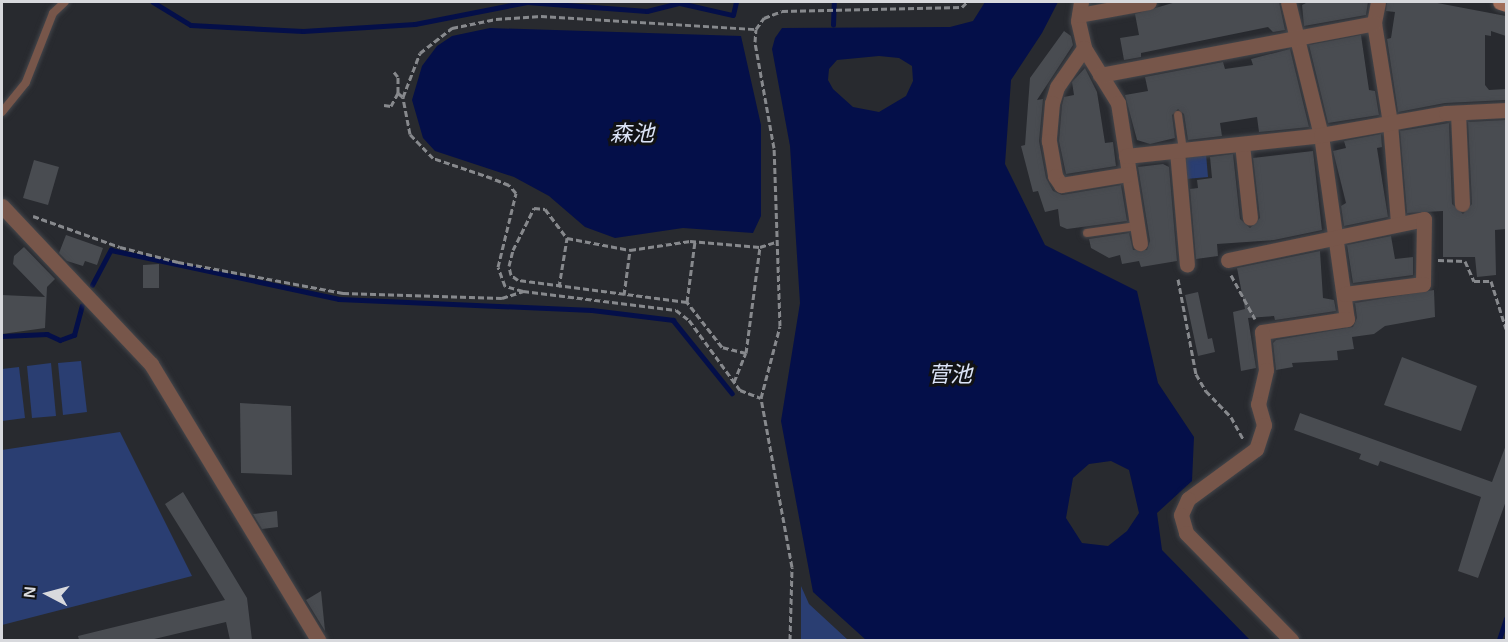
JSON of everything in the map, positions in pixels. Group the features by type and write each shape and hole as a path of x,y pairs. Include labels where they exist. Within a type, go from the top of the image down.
{"street":[{"path":"1140,243 1118,103 1084,48 1080,8 1149,2"},
{"path":"1288,2 1321,135 1346,294 1347,319 1265,332 1266,370 1258,404 1264,424 1251,454 1188,500 1181,514 1186,533 1291,640"},
{"path":"1378,2 1374,22 1390,123 1398,222"},
{"path":"1500,2 1506,4"},
{"path":"1100,75 1374,22"},
{"path":"1084,48 1057,87 1052,104 1049,141 1055,176 1061,185 1129,174"},
{"path":"1126,156 1321,135 1458,113 1506,110"},
{"path":"1458,113 1462,204"},
{"path":"1242,144 1250,218"},
{"path":"1180,150 1187,265"},
{"path":"2,206 151,364 318,640"},
{"path":"1228,260 1337,234 1424,219 1421,260 1423,284 1346,294"}],"lane":[{"path":"2,112 22,88 53,13 65,2"},
{"path":"1178,115 1180,150"},
{"path":"1087,233 1137,226"}],"path":[{"path":"790,640 792,567 761,398 780,326 775,242 774,148 755,42 756,29 764,18 782,11 962,7 967,2"},
{"path":"756,29 541,16 452,28 432,41 420,53 403,98 410,134 421,149 447,165 509,185 516,193 498,267 500,280 505,286 523,291 676,310 689,320 740,390 761,398"},
{"path":"388,106 398,93 398,77 394,72"},
{"path":"398,93 403,98"},
{"path":"746,353 722,347 687,302 661,296 624,295 559,287 511,275 513,250 534,208 545,209 567,238 630,250 695,241 760,247 775,242"},
{"path":"23,212 120,247 178,262 332,292 502,298 523,291"},
{"path":"559,287 567,238"},
{"path":"687,302 695,241"},
{"path":"734,382 746,353 760,247"},
{"path":"503,248 513,250"},
{"path":"624,295 630,250"},
{"path":"1228,260 1225,264 1265,332"},
{"path":"1421,260 1465,261 1474,281 1491,281 1506,329"},
{"path":"1178,279 1196,374 1206,391 1231,417 1251,454"}],"shaded area":[{"path":"1206,154 1208,177 1186,179 1185,161 1189,156"},
{"path":"81,361 87,412 63,415 58,363"},
{"path":"51,363 56,416 32,418 27,366"},
{"path":"19,367 25,418 2,421 2,369"},
{"path":"120,432 192,576 2,625 2,450"},
{"path":"801,586 809,604 848,640 801,640"}],"water":[{"name":"菅池","path":"985,2 1058,2 1042,33 1011,80 1005,164 1045,245 1137,291 1158,383 1194,437 1192,481 1157,513 1162,550 1250,640 866,640 813,592 781,421 800,303 790,146 772,49 775,38 782,28 950,27 973,21","holes":["879,56 899,58 912,66 913,81 906,96 879,112 853,107 833,89 828,80 829,69 837,60","1111,461 1129,470 1139,513 1127,531 1108,546 1082,543 1066,518 1073,478 1089,464"]},
{"name":"森池","path":"490,28 741,36 761,125 761,216 753,233 683,228 615,238 585,227 549,196 514,177 435,151 423,138 412,100 422,66 437,46 452,36"}],"building":[{"path":"1176,2 1279,2 1285,30 1273,32 1268,27 1141,53 1141,57 1124,60 1120,38 1139,35 1135,14"},
{"path":"1308,2 1368,2 1366,15 1304,26 1302,5"},
{"path":"1387,2 1432,2 1506,16 1506,36 1491,31 1491,36 1485,35 1485,85 1489,90 1506,89 1506,100 1445,103 1398,112 1387,39 1391,38 1395,12 1386,11"},
{"path":"1064,31 1071,36 1073,45 1037,100 1043,99 1039,141 1046,178 1053,191 1062,195 1121,185 1127,221 1067,229 1060,226 1058,209 1045,212 1038,191 1033,192 1021,146 1025,145 1030,78"},
{"path":"1361,35 1369,90 1375,91 1379,115 1328,123 1309,45"},
{"path":"1290,49 1309,127 1259,132 1257,117 1220,123 1222,136 1188,140 1184,114 1178,109 1172,115 1175,138 1150,144 1137,140 1125,95 1148,91 1145,77 1223,62 1225,69 1253,65 1251,59"},
{"path":"1085,68 1097,92 1105,143 1113,142 1116,166 1066,174 1059,141 1062,105 1064,97 1074,95 1072,82"},
{"path":"1506,120 1506,229 1495,230 1496,275 1477,277 1475,257 1443,257 1443,211 1407,213 1400,131 1449,123 1452,204 1463,214 1472,204 1468,122"},
{"path":"1381,134 1382,147 1377,148 1388,217 1344,226 1341,206 1346,203 1333,151 1346,148 1344,141"},
{"path":"1313,151 1322,230 1274,240 1217,244 1218,256 1196,259 1190,189 1198,188 1197,180 1212,178 1210,157 1233,154 1240,219 1250,228 1260,218 1253,158"},
{"path":"34,160 59,167 48,205 23,198"},
{"path":"1163,164 1169,167 1177,261 1141,267 1139,261 1122,264 1120,255 1109,258 1091,248 1089,239 1129,233 1133,250 1147,250 1150,241 1138,167"},
{"path":"66,235 103,248 97,265 85,261 83,266 67,261 59,253"},
{"path":"1391,236 1395,259 1413,257 1413,275 1353,283 1347,245"},
{"path":"24,247 55,279 47,287 45,328 2,334 2,295 45,297 13,264 14,256"},
{"path":"1320,251 1323,298 1334,300 1336,311 1275,320 1274,316 1248,318 1256,368 1241,371 1233,312 1245,309 1237,268"},
{"path":"159,264 159,288 143,288 143,265"},
{"path":"1434,290 1435,317 1385,326 1374,334 1352,337 1354,349 1337,351 1338,360 1292,363 1293,367 1276,370 1273,343 1276,340 1353,327 1357,318 1355,303"},
{"path":"1198,292 1208,339 1212,338 1215,352 1198,356 1185,295"},
{"path":"1402,357 1477,386 1461,431 1384,405"},
{"path":"240,403 291,406 292,475 241,473"},
{"path":"1300,413 1492,482 1506,445 1506,501 1478,578 1458,571 1481,497 1380,461 1378,466 1359,459 1361,454 1294,430"},
{"path":"183,492 247,598 252,640 230,640 226,622 150,640 79,640 78,636 225,600 165,504"},
{"path":"277,511 278,527 262,529 253,514"},
{"path":"321,591 325,631 306,600"}],"waterway":[{"path":"153,2 191,25 303,31 415,24 527,2 647,11 680,3 733,15 736,2"},
{"path":"833,25 834,2"},
{"path":"92,285 111,250 339,299 592,310 673,320 732,393"},
{"path":"2,336 47,334 60,340 74,335 82,306"},
{"path":"1499,640 1506,619"}]}
